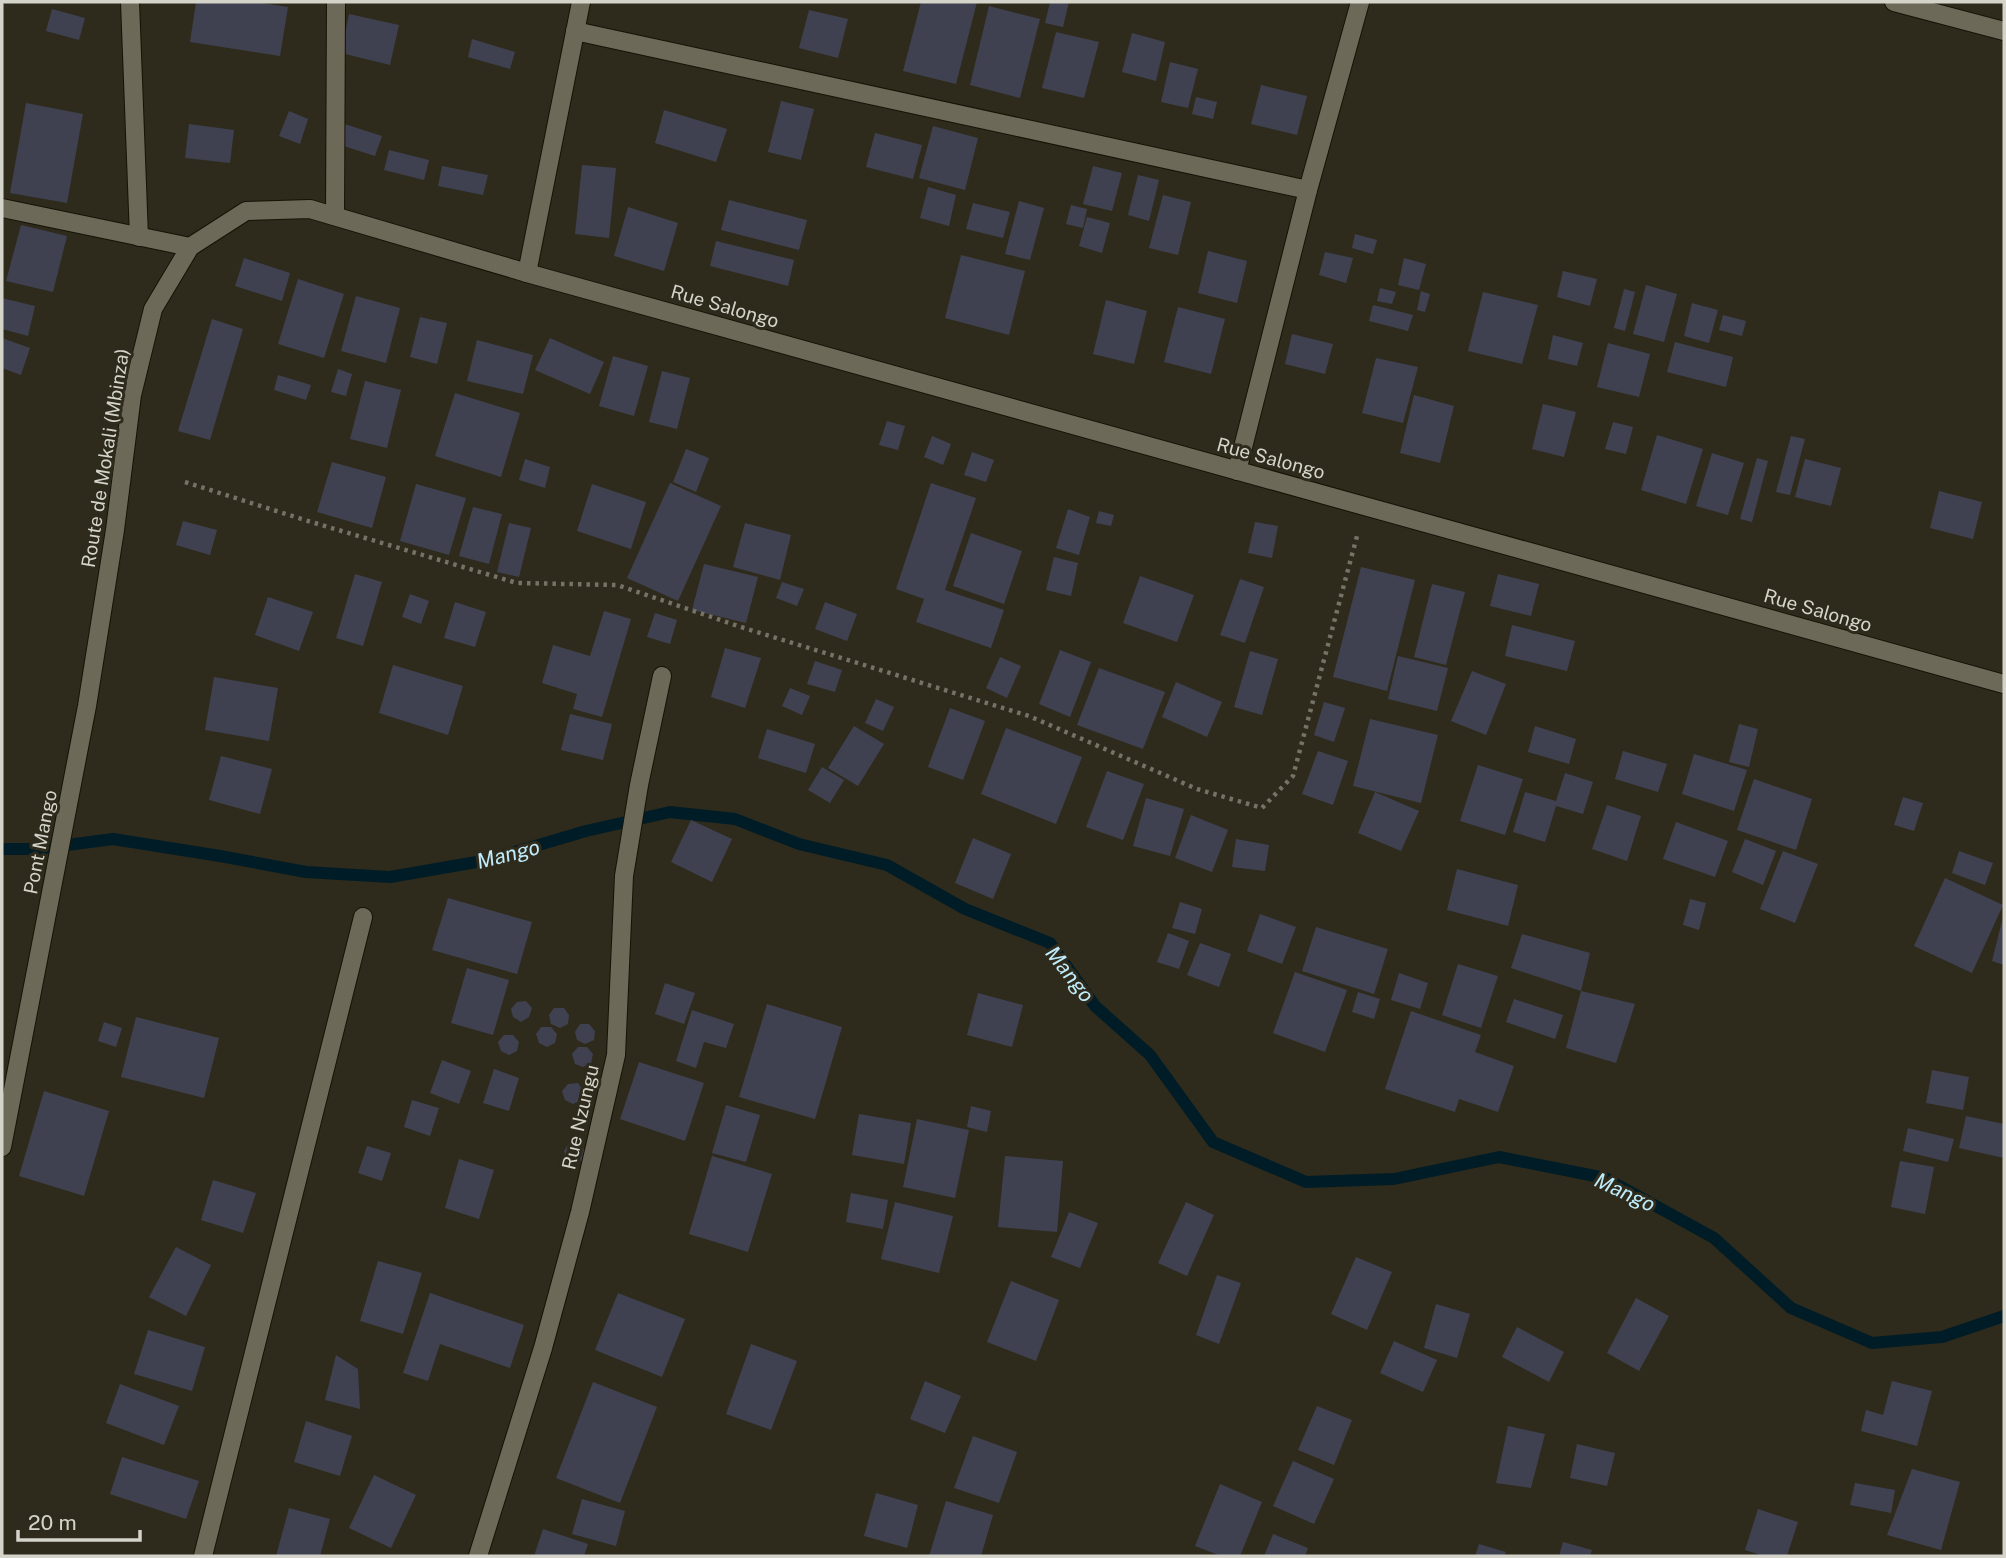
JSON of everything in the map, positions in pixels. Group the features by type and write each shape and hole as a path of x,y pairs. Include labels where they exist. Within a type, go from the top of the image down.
{"street":[{"path":"130,2 139,236"},
{"path":"335,216 336,2"},
{"path":"527,273 581,2"},
{"path":"1237,471 1308,190 1360,2"},
{"path":"1894,2 2004,31"},
{"path":"575,31 1308,190"},
{"path":"2,208 190,247"},
{"name":"Route de Mokali (Mbinza)","path":"87,706 115,530 132,395 153,309 190,247 246,211 310,209 527,273"},
{"name":"Rue Salongo","path":"527,273 2004,684"},
{"name":"Rue Nzungu","path":"478,1556 546,1335 580,1212 616,1055 624,876 639,785 662,676"},
{"name":"Pont Mango","path":"2,1147 87,706"},
{"path":"203,1556 363,917"}],"path":[{"path":"185,482 517,583 617,584 744,628 1029,716 1197,789 1262,808 1293,776 1364,506"}],"building":[{"path":"196,2 256,2 288,7 280,56 190,42"},
{"path":"921,2 977,2 956,84 903,71"},
{"path":"1050,2 1069,2 1063,27 1045,23"},
{"path":"989,6 1040,19 1020,98 970,85"},
{"path":"52,9 85,18 79,40 46,31"},
{"path":"809,10 848,19 838,58 799,48"},
{"path":"349,14 399,25 390,65 341,53"},
{"path":"1056,32 1099,42 1084,98 1042,88"},
{"path":"1132,33 1165,42 1156,81 1122,72"},
{"path":"472,39 515,52 510,69 468,57"},
{"path":"1170,62 1198,69 1188,108 1161,102"},
{"path":"1261,85 1307,96 1297,135 1251,124"},
{"path":"1196,97 1217,102 1213,119 1192,114"},
{"path":"781,101 814,109 801,160 768,152"},
{"path":"26,103 83,114 67,203 10,193"},
{"path":"664,110 727,129 716,162 655,143"},
{"path":"289,111 308,119 300,144 279,136"},
{"path":"332,120 382,136 375,156 325,140"},
{"path":"189,124 234,130 230,163 185,158"},
{"path":"933,126 978,138 965,190 919,178"},
{"path":"875,133 922,145 913,179 866,167"},
{"path":"389,150 429,160 424,180 384,170"},
{"path":"582,165 616,168 609,238 575,234"},
{"path":"442,166 488,175 483,195 438,186"},
{"path":"1093,166 1122,173 1112,211 1083,204"},
{"path":"1138,175 1159,180 1149,221 1128,215"},
{"path":"928,187 956,195 949,226 920,218"},
{"path":"1163,195 1191,202 1178,255 1149,248"},
{"path":"729,200 807,220 799,250 721,230"},
{"path":"1019,201 1044,208 1030,260 1005,254"},
{"path":"973,203 1010,212 1003,238 966,229"},
{"path":"1071,205 1087,209 1083,228 1066,224"},
{"path":"628,207 678,223 664,271 614,256"},
{"path":"1087,217 1110,223 1102,253 1079,246"},
{"path":"21,225 67,236 53,292 6,281"},
{"path":"1355,234 1377,240 1373,254 1352,248"},
{"path":"716,241 794,260 788,286 710,266"},
{"path":"1208,251 1247,261 1237,303 1198,293"},
{"path":"1325,252 1353,258 1346,283 1319,275"},
{"path":"961,255 1025,271 1009,335 945,318"},
{"path":"244,258 290,273 282,301 235,286"},
{"path":"1404,258 1426,264 1419,290 1398,285"},
{"path":"1563,271 1597,279 1590,306 1557,297"},
{"path":"298,279 344,294 324,358 278,344"},
{"path":"1646,285 1677,294 1664,342 1633,334"},
{"path":"1380,288 1396,292 1392,304 1377,301"},
{"path":"1624,289 1635,292 1625,331 1614,328"},
{"path":"1421,291 1430,294 1425,312 1417,310"},
{"path":"1483,292 1538,305 1522,364 1468,351"},
{"path":"356,296 400,308 386,363 341,351"},
{"path":"2,298 35,306 28,336 2,329"},
{"path":"1106,300 1147,311 1134,364 1093,354"},
{"path":"1692,303 1718,310 1709,343 1684,336"},
{"path":"1373,305 1413,315 1408,331 1369,321"},
{"path":"1178,307 1225,319 1211,374 1164,362"},
{"path":"1723,315 1746,321 1742,336 1719,330"},
{"path":"420,317 447,323 437,364 410,357"},
{"path":"212,319 243,329 210,440 178,431"},
{"path":"1292,334 1333,344 1325,374 1285,364"},
{"path":"1553,335 1583,343 1577,366 1548,359"},
{"path":"2,338 30,348 21,375 2,368"},
{"path":"550,338 604,362 590,394 535,370"},
{"path":"477,340 533,355 523,394 467,381"},
{"path":"1675,342 1733,357 1726,387 1667,372"},
{"path":"1608,343 1650,354 1639,397 1597,387"},
{"path":"613,356 648,366 634,416 599,406"},
{"path":"1376,358 1418,367 1403,423 1362,413"},
{"path":"338,369 352,374 346,396 331,392"},
{"path":"662,371 690,378 677,429 649,422"},
{"path":"278,375 311,385 306,400 274,390"},
{"path":"365,381 401,390 387,448 350,439"},
{"path":"455,393 520,413 501,477 435,456"},
{"path":"1414,395 1454,406 1440,463 1400,453"},
{"path":"1543,404 1576,412 1564,457 1532,449"},
{"path":"887,421 905,426 898,450 879,445"},
{"path":"1613,422 1633,427 1626,454 1605,449"},
{"path":"1657,435 1703,449 1686,504 1641,490"},
{"path":"932,436 951,444 943,465 924,457"},
{"path":"1791,436 1805,439 1790,495 1776,492"},
{"path":"686,449 709,458 696,492 673,482"},
{"path":"972,452 994,460 986,482 964,475"},
{"path":"1712,453 1744,463 1728,515 1696,506"},
{"path":"1757,458 1768,461 1752,522 1740,519"},
{"path":"525,459 550,467 545,488 519,480"},
{"path":"1805,459 1841,468 1831,506 1795,497"},
{"path":"332,462 386,477 372,528 317,512"},
{"path":"670,483 721,506 678,601 627,578"},
{"path":"931,483 976,498 945,590 1004,610 991,648 916,622 924,599 896,589"},
{"path":"416,484 466,498 449,555 400,541"},
{"path":"592,484 646,502 631,549 577,531"},
{"path":"1939,491 1982,502 1973,539 1930,528"},
{"path":"473,507 502,514 489,564 459,556"},
{"path":"1068,509 1090,517 1079,555 1056,548"},
{"path":"1099,511 1114,515 1111,526 1096,523"},
{"path":"183,521 217,530 210,555 176,545"},
{"path":"1255,522 1278,526 1272,558 1248,553"},
{"path":"509,523 531,528 519,577 497,572"},
{"path":"745,523 791,535 780,580 733,567"},
{"path":"971,533 1022,551 1004,604 953,586"},
{"path":"1054,557 1078,563 1071,596 1046,590"},
{"path":"704,564 758,577 746,623 692,610"},
{"path":"1361,567 1415,580 1387,691 1333,677"},
{"path":"355,574 382,582 363,646 336,638"},
{"path":"1498,574 1539,584 1531,616 1490,606"},
{"path":"1140,576 1194,595 1177,642 1123,623"},
{"path":"1240,579 1264,587 1245,643 1220,635"},
{"path":"782,582 804,589 797,606 776,598"},
{"path":"1432,584 1465,592 1446,665 1414,657"},
{"path":"410,594 429,601 421,624 402,617"},
{"path":"268,597 313,612 299,651 255,635"},
{"path":"455,602 486,612 475,647 444,638"},
{"path":"825,602 857,614 847,641 815,629"},
{"path":"604,611 631,619 602,717 573,709 577,694 542,683 553,645 590,656"},
{"path":"655,613 677,620 670,644 647,637"},
{"path":"1512,625 1575,641 1567,671 1505,656"},
{"path":"725,648 761,658 745,708 711,697"},
{"path":"1060,650 1091,662 1070,717 1039,704"},
{"path":"1250,651 1278,659 1262,715 1234,707"},
{"path":"1398,656 1448,668 1437,711 1388,699"},
{"path":"1000,657 1021,666 1007,698 986,688"},
{"path":"815,661 842,670 835,692 807,684"},
{"path":"393,665 463,686 448,735 379,713"},
{"path":"1099,668 1165,692 1143,749 1077,725"},
{"path":"1472,671 1506,684 1486,735 1451,721"},
{"path":"214,677 278,688 269,741 205,730"},
{"path":"1176,682 1222,702 1207,737 1162,717"},
{"path":"790,688 810,696 802,715 782,706"},
{"path":"876,699 894,707 883,731 865,723"},
{"path":"1324,702 1345,708 1334,742 1314,735"},
{"path":"950,708 985,721 963,780 928,767"},
{"path":"570,714 612,724 603,760 561,750"},
{"path":"1370,719 1438,735 1421,803 1353,786"},
{"path":"1739,724 1758,729 1749,767 1729,762"},
{"path":"854,726 884,744 858,786 828,768"},
{"path":"1535,726 1576,739 1569,764 1528,752"},
{"path":"1006,728 1082,757 1056,824 981,794"},
{"path":"767,729 815,744 806,773 758,758"},
{"path":"1318,751 1348,761 1333,805 1302,794"},
{"path":"1623,751 1667,764 1658,792 1615,779"},
{"path":"1694,754 1747,770 1734,811 1682,794"},
{"path":"221,756 272,769 260,814 209,800"},
{"path":"1478,765 1523,779 1505,835 1460,821"},
{"path":"822,767 844,780 830,803 808,790"},
{"path":"1107,771 1144,784 1123,840 1086,827"},
{"path":"1565,773 1593,782 1583,814 1556,806 1545,842 1513,832 1525,792 1556,801"},
{"path":"1754,779 1812,799 1796,850 1737,830"},
{"path":"1375,792 1419,811 1401,851 1358,833"},
{"path":"1903,797 1923,803 1914,831 1894,825"},
{"path":"1146,798 1184,809 1170,856 1133,846"},
{"path":"1607,805 1641,816 1627,861 1592,849"},
{"path":"1191,815 1228,830 1212,872 1175,858"},
{"path":"691,820 732,839 712,882 671,862"},
{"path":"1676,822 1728,841 1715,877 1663,859"},
{"path":"973,838 1011,854 993,899 955,883"},
{"path":"1236,839 1269,845 1265,871 1232,867"},
{"path":"1745,839 1776,851 1763,885 1732,872"},
{"path":"1783,851 1818,864 1795,923 1760,909"},
{"path":"1959,851 1993,863 1985,885 1952,873"},
{"path":"1457,869 1518,885 1508,926 1447,910"},
{"path":"1945,878 2003,905 1972,973 1914,946"},
{"path":"448,898 532,922 517,974 432,950"},
{"path":"1690,899 1706,903 1699,930 1683,925"},
{"path":"1180,902 1202,909 1195,934 1172,928"},
{"path":"1260,914 1296,927 1282,964 1247,951"},
{"path":"2004,917 2004,965 1992,961"},
{"path":"1316,927 1388,949 1374,994 1302,971"},
{"path":"1168,933 1189,941 1179,969 1157,962"},
{"path":"1522,934 1590,953 1581,991 1511,968"},
{"path":"1200,943 1231,954 1219,987 1187,975"},
{"path":"1458,964 1498,976 1481,1028 1442,1015"},
{"path":"467,968 509,980 493,1035 451,1023"},
{"path":"1295,972 1347,990 1325,1052 1273,1033"},
{"path":"1399,973 1428,983 1420,1009 1391,1000"},
{"path":"665,983 695,993 684,1024 655,1014"},
{"path":"1581,991 1635,1004 1616,1063 1566,1048"},
{"path":"1358,992 1380,999 1374,1019 1352,1012"},
{"path":"978,993 1023,1005 1012,1047 967,1035"},
{"path":"1514,999 1563,1015 1555,1039 1506,1022"},
{"path":"526,1001 532,1008 529,1017 521,1022 513,1017 511,1009 517,1002"},
{"path":"767,1004 842,1027 815,1119 739,1097"},
{"path":"554,1008 564,1008 569,1015 568,1024 560,1028 551,1024 549,1015"},
{"path":"692,1010 734,1024 726,1048 704,1042 696,1068 676,1061"},
{"path":"1411,1011 1481,1035 1475,1052 1514,1066 1498,1112 1459,1099 1455,1112 1385,1089"},
{"path":"136,1017 219,1038 204,1098 121,1077"},
{"path":"104,1022 122,1028 116,1047 98,1041"},
{"path":"580,1024 589,1024 595,1031 594,1040 585,1044 577,1040 575,1032"},
{"path":"541,1027 551,1027 557,1034 555,1043 547,1047 539,1043 536,1034"},
{"path":"504,1035 513,1035 519,1042 517,1051 509,1055 501,1051 498,1042"},
{"path":"578,1047 587,1047 593,1054 591,1063 583,1067 575,1064 572,1054"},
{"path":"442,1060 471,1071 459,1104 430,1093"},
{"path":"639,1062 704,1083 685,1141 620,1119"},
{"path":"494,1069 519,1078 509,1111 483,1103"},
{"path":"1932,1070 1969,1077 1963,1110 1926,1103"},
{"path":"578,1083 583,1090 581,1100 573,1104 565,1100 562,1091 568,1084"},
{"path":"44,1091 109,1111 84,1196 19,1176"},
{"path":"412,1100 439,1108 430,1136 404,1127"},
{"path":"726,1105 760,1115 746,1162 712,1153"},
{"path":"971,1106 991,1111 987,1132 967,1127"},
{"path":"859,1114 911,1123 904,1164 852,1155"},
{"path":"1966,1116 2004,1124 2004,1158 1959,1148"},
{"path":"917,1119 969,1130 955,1198 903,1187"},
{"path":"1908,1128 1954,1139 1948,1162 1903,1151"},
{"path":"569,1143 579,1143 584,1150 583,1160 574,1164 566,1159 564,1151"},
{"path":"367,1146 391,1153 382,1181 358,1173"},
{"path":"712,1156 772,1174 748,1252 689,1234"},
{"path":"1005,1156 1063,1161 1057,1232 998,1227"},
{"path":"459,1159 494,1170 479,1219 445,1208"},
{"path":"1900,1161 1934,1167 1925,1214 1891,1207"},
{"path":"213,1180 256,1193 243,1233 201,1220"},
{"path":"851,1193 888,1200 883,1229 846,1222"},
{"path":"895,1202 953,1216 939,1273 881,1259"},
{"path":"1186,1202 1214,1215 1187,1276 1158,1263"},
{"path":"1069,1212 1098,1223 1080,1268 1051,1257"},
{"path":"176,1247 211,1265 186,1316 149,1297"},
{"path":"1356,1257 1392,1272 1367,1330 1331,1314"},
{"path":"378,1261 422,1273 403,1334 360,1321"},
{"path":"1217,1275 1241,1283 1219,1344 1196,1335"},
{"path":"1011,1281 1059,1300 1036,1361 987,1342"},
{"path":"430,1293 524,1325 510,1368 440,1344 428,1381 403,1373"},
{"path":"618,1293 685,1319 662,1377 595,1350"},
{"path":"1636,1298 1669,1316 1639,1371 1607,1353"},
{"path":"1436,1304 1470,1314 1457,1358 1424,1348"},
{"path":"1517,1327 1564,1352 1549,1382 1502,1357"},
{"path":"148,1330 205,1347 192,1391 134,1374"},
{"path":"1394,1341 1437,1360 1423,1392 1380,1373"},
{"path":"751,1344 797,1361 771,1430 726,1414"},
{"path":"336,1355 358,1369 360,1409 325,1400"},
{"path":"925,1381 961,1396 945,1433 910,1419"},
{"path":"1892,1381 1932,1391 1917,1446 1861,1431 1866,1410 1883,1415"},
{"path":"593,1382 657,1407 620,1503 556,1478"},
{"path":"120,1384 179,1406 164,1445 106,1423"},
{"path":"1317,1406 1352,1420 1334,1465 1298,1450"},
{"path":"306,1421 352,1436 340,1476 294,1462"},
{"path":"1508,1426 1545,1434 1531,1488 1496,1483"},
{"path":"973,1436 1017,1452 999,1503 954,1488"},
{"path":"1577,1444 1615,1453 1607,1486 1570,1478"},
{"path":"122,1457 199,1481 186,1519 110,1494"},
{"path":"1293,1461 1334,1479 1314,1524 1273,1506"},
{"path":"1912,1469 1960,1482 1941,1550 1887,1535"},
{"path":"374,1475 416,1495 391,1548 349,1528"},
{"path":"1855,1483 1895,1490 1891,1513 1850,1505"},
{"path":"1220,1484 1262,1502 1240,1556 1221,1556 1195,1546"},
{"path":"876,1493 918,1505 907,1548 864,1536"},
{"path":"582,1499 625,1511 616,1546 572,1534"},
{"path":"946,1501 993,1515 981,1556 929,1556"},
{"path":"289,1508 330,1519 320,1556 276,1556"},
{"path":"1758,1509 1798,1522 1787,1556 1764,1556 1745,1550"},
{"path":"543,1529 588,1544 584,1556 534,1556"},
{"path":"1273,1534 1308,1548 1305,1556 1264,1556"},
{"path":"1563,1542 1592,1550 1590,1556 1559,1556"},
{"path":"1479,1544 1506,1552 1504,1556 1475,1556"}],"waterway":[{"name":"Mango","path":"2,849 36,849 113,839 306,872 390,877 488,860 586,831 670,812 735,819 799,844 887,865 965,909 1050,943 1095,1006 1150,1055 1213,1142 1306,1182 1394,1179 1499,1157 1605,1178 1714,1238 1791,1308 1872,1343 1942,1337 2004,1316"}]}
